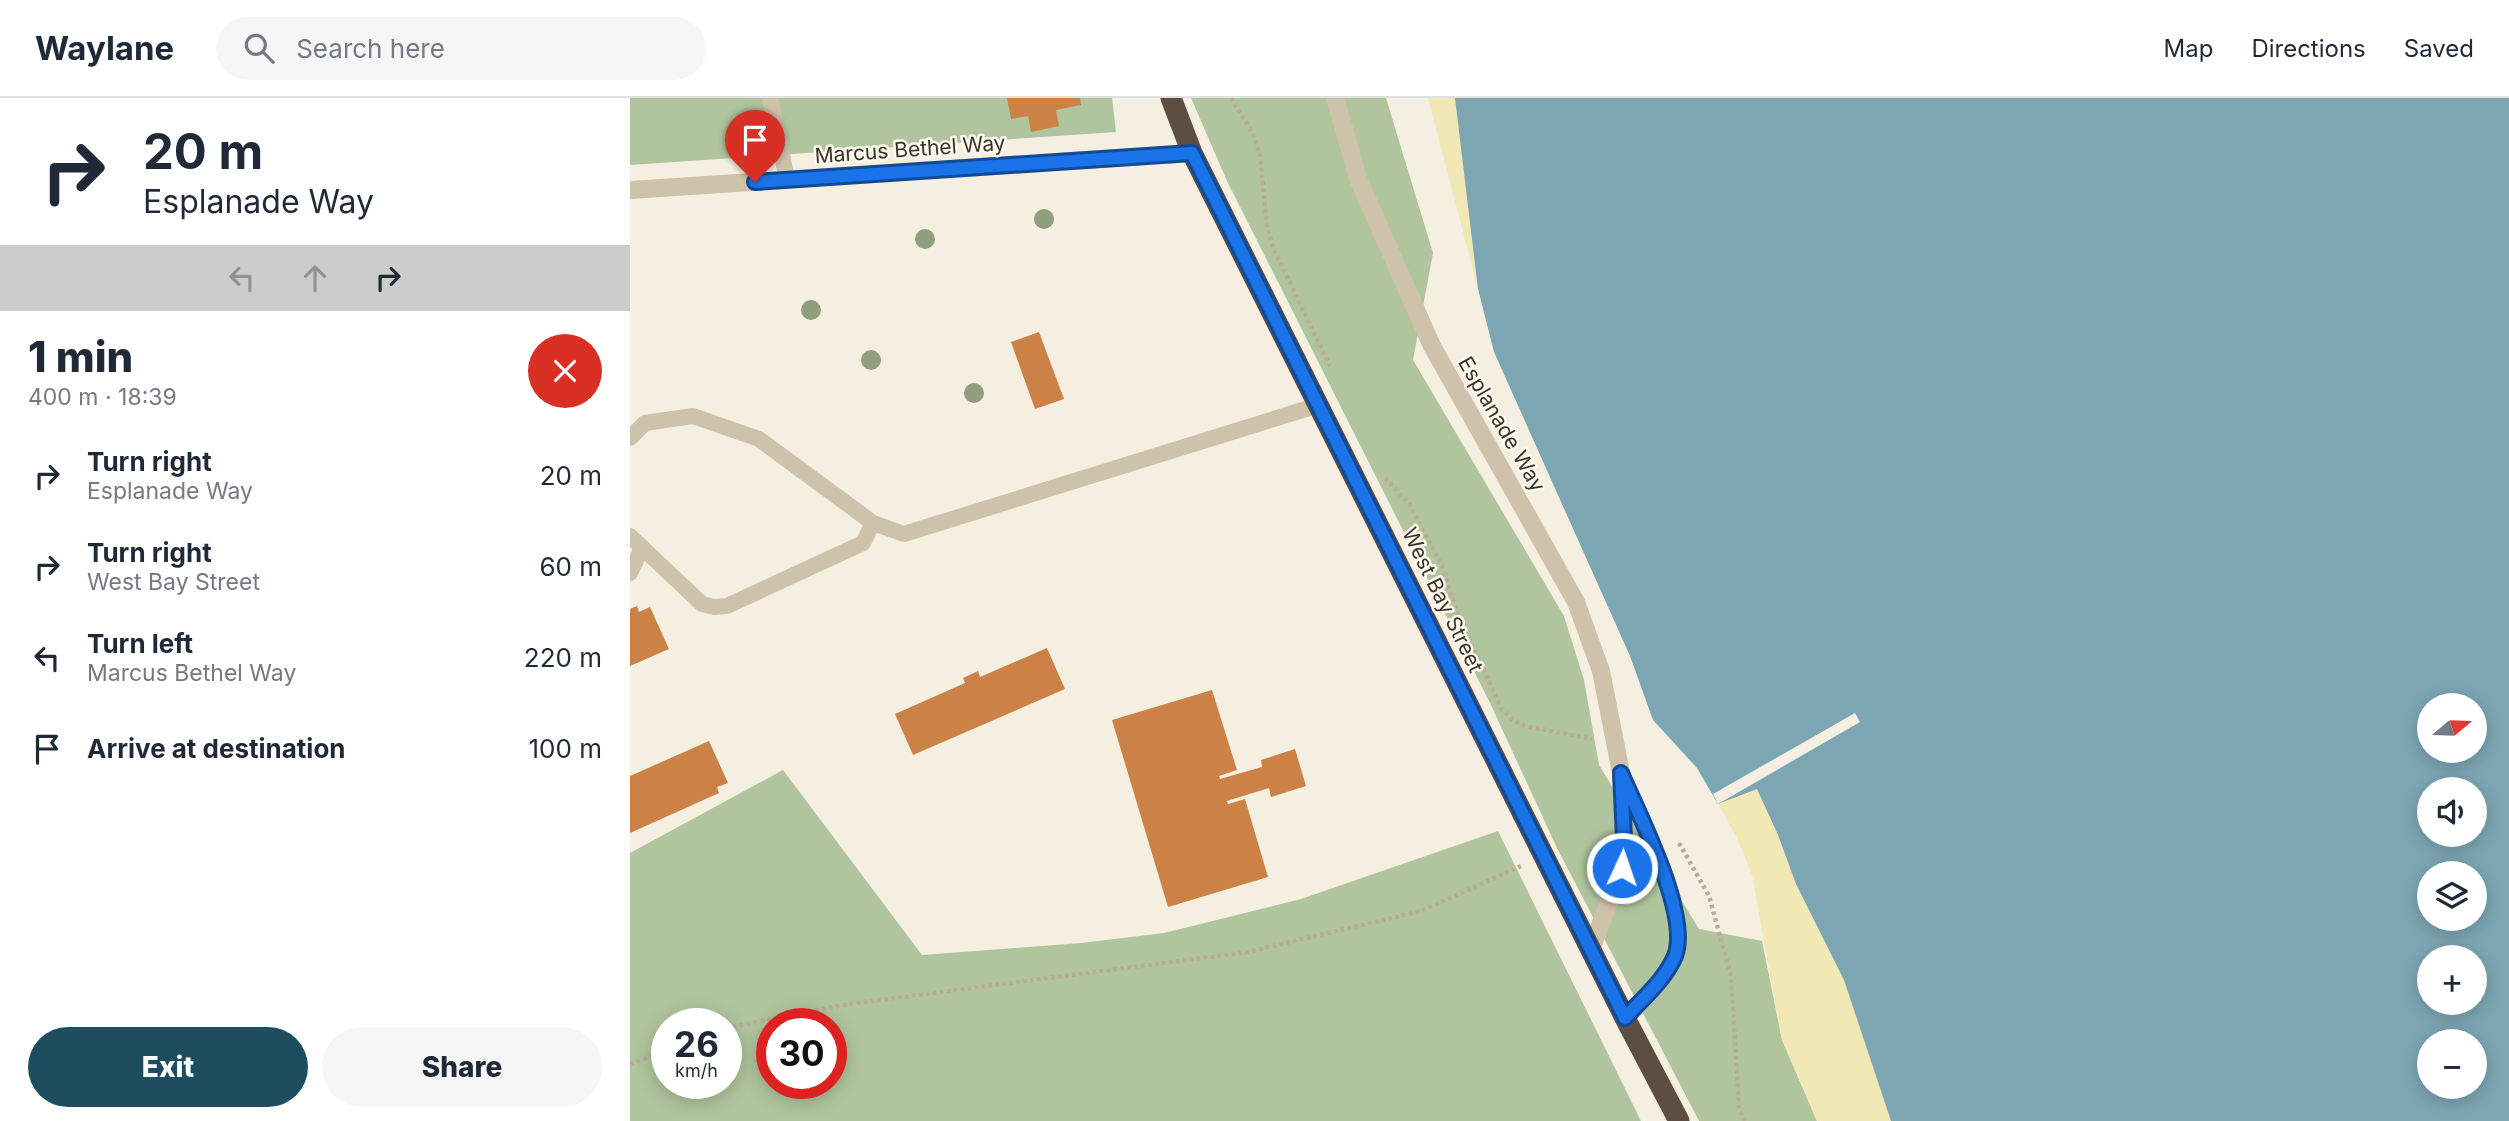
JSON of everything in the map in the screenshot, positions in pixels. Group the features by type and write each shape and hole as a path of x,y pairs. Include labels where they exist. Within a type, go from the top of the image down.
{"highway":[{"name":"West Bay Street","path":"1171,98 1192,153 1679,1121"}],"street":[{"name":"Esplanade Way","path":"1335,98 1359,181 1432,346 1576,602 1601,671 1621,773 1624,839 1622,868 1591,949"},
{"name":"Marcus Bethel Way","path":"630,191 1192,153"},
{"name":"Esplanade Way","path":"1621,773 1667,881 1677,920 1676,954 1659,982 1625,1018"}],"lane":[{"path":"770,98 787,179"},
{"path":"630,438 645,423 693,416 759,439 873,523 905,534 1320,405"},
{"path":"636,542 702,604 727,606 863,543 873,523"},
{"path":"630,573 636,542"}],"path":[{"path":"1231,98 1254,136 1260,156 1267,226 1274,250 1334,374"},
{"path":"1380,470 1410,505 1443,566 1458,613 1501,708 1513,720 1525,726 1615,744"},
{"path":"1676,836 1709,896 1731,976 1740,1109 1745,1121"},
{"path":"742,1025 849,1004 1248,952 1421,911 1544,856"},
{"path":"630,1064 651,1056"}],"green space":[{"path":"630,98 1112,98 1116,132 630,165"},
{"path":"1191,98 1386,98 1433,253 1413,360 1564,616 1584,680 1599,765 1699,929 1762,941 1782,1040 1817,1121 1699,1121 1557,848 1490,703 1227,181"},
{"path":"783,770 922,955 1081,943 1164,933 1301,899 1498,831 1641,1121 630,1121 630,853"}],"sand":[{"path":"1428,98 1496,98 1478,289"},
{"path":"1808,753 1940,1121 1817,1121 1782,1040 1752,875 1737,838 1718,804"}],"water":[{"path":"1455,98 2509,98 2509,1121 1891,1121 1844,980 1796,884 1757,789 1718,804 1697,768 1653,720 1630,656 1494,352 1478,289"}],"pier":[{"path":"1855,713 1860,722 1718,804 1713,794"}],"building":[{"path":"1007,98 1080,98 1081,105 1056,110 1059,126 1031,132 1028,116 1011,119"},
{"path":"1039,332 1064,399 1035,409 1011,342"},
{"path":"637,606 639,612 650,607 669,649 630,666 630,609"},
{"path":"1047,648 1065,689 913,755 895,714 965,683 963,678 978,671 980,677"},
{"path":"1212,690 1237,770 1219,776 1220,779 1262,767 1261,760 1295,749 1306,786 1271,797 1269,788 1227,801 1228,804 1245,799 1268,877 1168,907 1112,720"},
{"path":"709,741 728,783 717,787 719,793 630,833 630,776"}],"route":[{"path":"755,182 1192,153 1625,1018 1659,982 1676,954 1677,920 1671,892 1621,773 1624,839 1622,868"}]}
